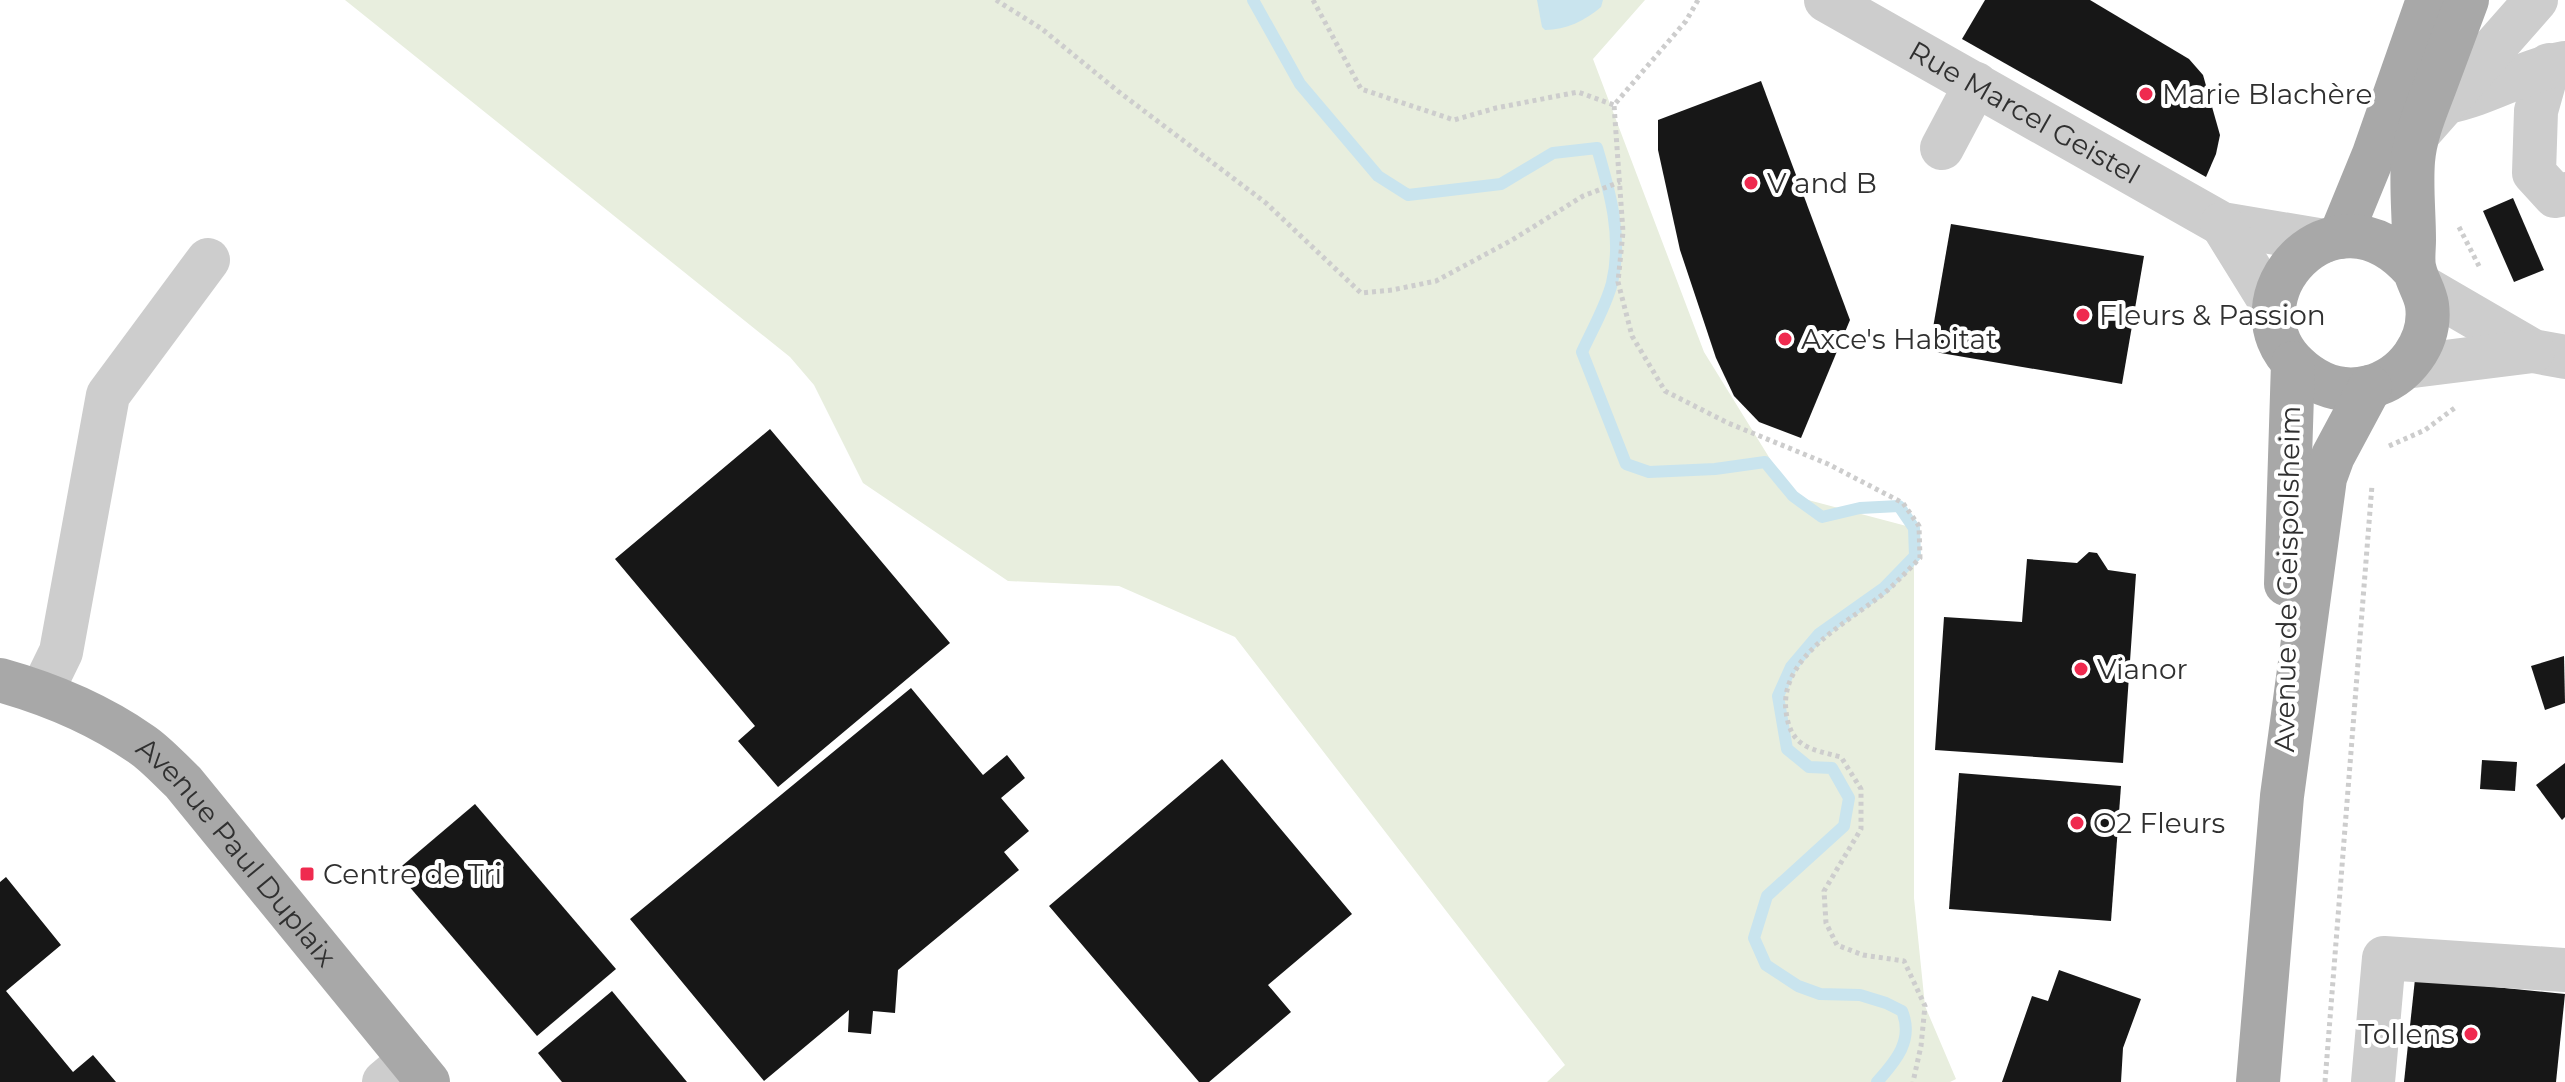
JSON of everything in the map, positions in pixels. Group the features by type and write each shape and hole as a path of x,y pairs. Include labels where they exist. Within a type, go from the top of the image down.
{"main road":[{"path":"2332,239 2374,154 2428,0"},
{"path":"2419,278 2400,254 2382,242 2361,237 2332,239 2304,252 2289,267 2279,287 2274,323 2280,344 2293,363 2309,377 2328,386 2349,390 2388,377 2418,349 2426,330 2427,308 2419,278 2413,162 2417,135 2467,0"},
{"name":"Avenue de Geispolsheim","path":"2265,1081 2282,796 2293,363"},
{"name":"Avenue de Geispolsheim","path":"2282,796 2325,478 2333,456 2388,377"},
{"name":"Avenue Paul Duplaix","path":"0,680 42,691 97,717 143,745 183,782 407,1075"}],"street":[{"name":"Rue Marcel Geistel","path":"1826,0 2222,224 2332,239"},
{"path":"2417,135 2536,0"},
{"path":"2447,102 2473,97 2557,64"},
{"path":"2557,64 2536,111 2534,173 2555,196 2565,194"},
{"path":"1942,148 1976,84"},
{"name":"Rue Marcel Geistel","path":"2222,224 2274,308"},
{"path":"42,691 61,652 108,395 208,260"},
{"path":"2419,278 2549,354"},
{"path":"2388,377 2549,354"},
{"path":"2373,1082 2384,958 2565,970"}],"path":[{"path":"996,0 1042,29 1119,92 1266,203 1361,293 1436,281 1512,240 1583,196 1620,181"},
{"path":"1313,0 1361,89 1454,120 1496,108 1578,92 1614,105"},
{"path":"1698,0 1686,21 1614,105 1623,232 1618,282 1632,336 1665,391 1728,423 1828,464 1903,503 1919,526 1920,558 1888,590 1824,637 1796,669 1784,697 1788,727 1795,738 1809,749 1841,757 1861,789 1861,829 1824,891 1826,923 1837,945 1863,955 1904,961 1925,1006 1913,1082"},
{"path":"2456,216 2485,278"},
{"path":"2387,447 2425,430 2449,410 2462,404"},
{"path":"2325,1082 2373,479"}],"green space":[{"path":"345,0 1645,0 1593,59 1704,352 1793,496 1914,528 1914,898 1925,1006 1956,1079 1950,1082 1547,1082 1565,1065 1235,637 1119,586 1008,581 863,483 814,385 790,357"}],"water":[{"path":"1537,0 1603,0 1601,7 1582,20 1545,30"}],"building":[{"path":"1985,0 2090,0 2189,59 2203,75 2220,135 2206,177 1962,39"},
{"path":"1761,81 1850,320 1801,438 1759,422 1734,396 1716,358 1680,250 1658,150 1658,120"},
{"path":"2513,198 2544,270 2514,282 2483,211"},
{"path":"1951,224 2144,256 2122,384 1929,351"},
{"path":"770,429 950,643 778,787 738,741 755,726 615,559"},
{"path":"2089,552 2097,553 2108,570 2136,574 2123,763 1935,750 1944,617 2022,622 2027,559 2077,563"},
{"path":"2564,656 2565,703 2545,710 2531,666"},
{"path":"911,688 983,775 1007,755 1025,778 1001,798 1029,831 1004,852 1019,870 898,970 895,1013 873,1011 871,1034 848,1032 849,1010 764,1081 630,919"},
{"path":"1222,759 1352,914 1268,985 1291,1012 1209,1082 1199,1082 1049,906"},
{"path":"2482,760 2517,762 2515,791 2480,789"},
{"path":"2565,763 2565,817 2562,820 2536,785"},
{"path":"1959,773 2121,786 2111,921 1949,909"},
{"path":"475,804 616,969 537,1036 396,871"},
{"path":"6,877 61,945 6,991 73,1072 93,1055 116,1082 0,1082 0,882"},
{"path":"2059,970 2141,999 2123,1048 2121,1082 2002,1082 2032,996 2048,1001"},
{"path":"2415,979 2565,994 2556,1082 2404,1082"},
{"path":"612,991 687,1082 562,1082 538,1053"}],"waterway":[{"path":"1253,0 1300,84 1378,176 1408,195 1501,184 1553,153 1597,148 1614,215 1615,266 1606,300 1582,352 1626,464 1649,472 1715,469 1765,462 1793,496 1822,517 1860,508 1899,506 1914,528 1915,556 1884,588 1819,634 1791,667 1778,696 1787,749 1809,767 1832,768 1849,798 1844,826 1767,896 1754,938 1766,965 1798,986 1820,994 1860,995 1902,1011 1906,1031 1901,1050 1877,1082"}],"place":[{"name":"Marie Blachère","path":"2146,94"},
{"name":"V and B","path":"1751,183"},
{"name":"Fleurs & Passion","path":"2083,315"},
{"name":"Axce's Habitat","path":"1785,339"},
{"name":"Vianor","path":"2081,669"},
{"name":"O2 Fleurs","path":"2077,823"},
{"name":"Centre de Tri","path":"307,874"},
{"name":"Tollens","path":"2471,1034"}]}
